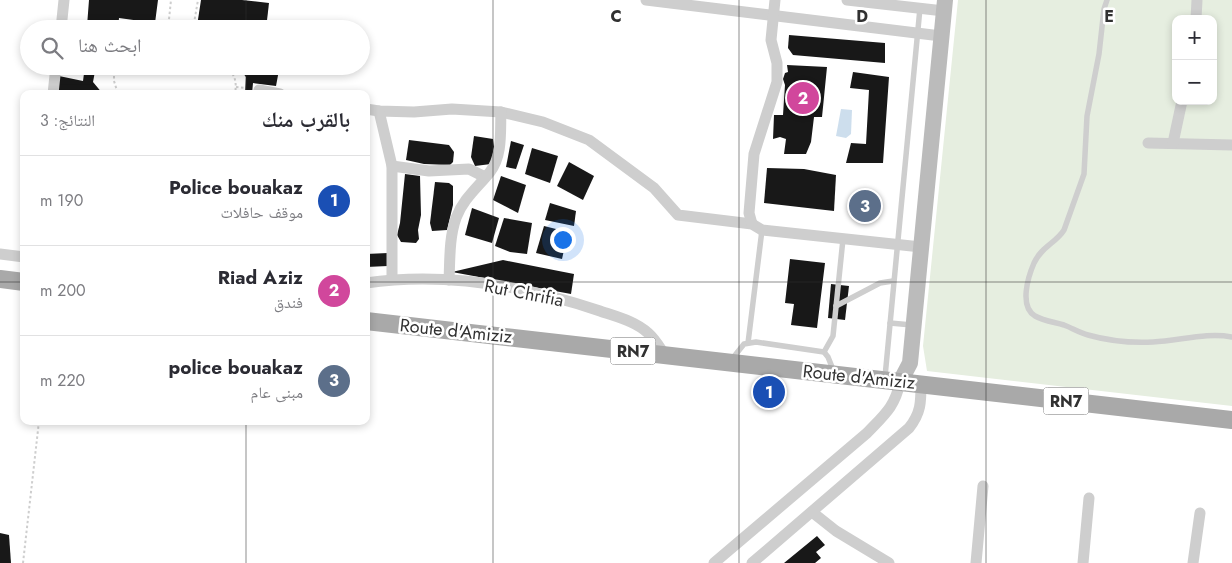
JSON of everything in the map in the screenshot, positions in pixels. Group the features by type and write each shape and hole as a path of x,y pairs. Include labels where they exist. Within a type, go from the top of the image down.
{"main road":[{"path":"0,279 20,282"},
{"name":"Route d'Amiziz","path":"370,321 1232,420"}],"street":[{"path":"62,20 64,0"},
{"path":"646,0 774,14 941,36"},
{"path":"757,227 750,213 754,154 777,82 777,62 771,40 775,0"},
{"path":"752,563 909,428 917,417 921,400 920,384 910,363 944,5 920,8 847,0"},
{"path":"1196,15 1198,0"},
{"path":"53,90 55,75"},
{"path":"1172,142 1181,105"},
{"path":"370,110 414,112 452,109 501,112 543,122 589,140 654,188 678,215 843,239 921,247"},
{"path":"379,111 392,166 392,279"},
{"path":"449,280 450,244 456,218 466,198 491,170 500,149 501,112"},
{"path":"1148,143 1172,142 1232,145"},
{"path":"392,166 429,171 469,170 484,178"},
{"path":"0,254 20,256"},
{"name":"Rut Chrifia","path":"370,282 392,279 449,280 533,292 581,304 630,322 649,334 665,355"},
{"path":"714,563 867,433 889,410 897,397 893,381 910,363"},
{"path":"976,563 983,486"},
{"path":"1083,563 1089,498"},
{"path":"812,512 836,531 889,563"},
{"path":"1193,563 1200,513"}],"lane":[{"path":"1107,0 1087,116 1084,174 1064,230 1040,252 1030,273 1026,293 1028,309 1036,317 1087,335 1108,340 1151,342 1219,335 1232,337"},
{"path":"893,381 890,323 920,8"},
{"path":"748,343 757,227"},
{"path":"824,352 833,336 843,239"},
{"path":"836,306 880,284 894,281"},
{"path":"890,323 914,326"},
{"path":"730,362 741,347 748,343 756,342 824,352 835,374"}],"path":[{"path":"169,20 171,0"},
{"path":"195,20 198,0"},
{"path":"114,75 117,90"},
{"path":"233,75 236,80 236,90"},
{"path":"236,87 245,88"},
{"path":"23,563 39,425"}],"shaded area":[{"path":"958,0 1232,0 1232,406 927,371 923,346"}],"water":[{"path":"841,109 852,110 851,134 846,138 836,136"}],"building":[{"path":"89,0 158,0 155,20 119,18 119,20 87,20"},
{"path":"201,0 242,0 269,3 267,20 198,20"},
{"path":"789,35 885,43 885,63 793,55 788,48"},
{"path":"787,65 827,67 822,117 814,117 811,142 806,154 784,154 786,139 780,137 773,139 774,115 783,115 785,85 783,79 785,73 788,72"},
{"path":"853,72 889,77 883,163 846,163 851,143 866,144 869,90 850,88"},
{"path":"84,75 94,75 93,82 100,90 59,90 57,88 59,76 83,81"},
{"path":"244,75 278,75 276,86 253,83 252,90 245,90 246,77"},
{"path":"474,136 493,139 494,147 491,164 475,166 471,157"},
{"path":"409,140 449,145 454,152 453,162 450,165 424,164 406,160"},
{"path":"511,141 524,145 516,169 506,167"},
{"path":"532,148 558,156 550,183 525,174"},
{"path":"569,162 594,176 583,200 557,186"},
{"path":"767,168 804,169 836,175 834,211 764,203"},
{"path":"405,174 420,176 421,215 418,230 419,239 416,243 401,242 397,235"},
{"path":"501,176 526,185 518,213 493,200"},
{"path":"435,182 449,183 453,186 453,205 447,230 432,231 430,223"},
{"path":"550,203 576,211 574,226 545,220"},
{"path":"472,208 499,218 492,243 465,235"},
{"path":"504,218 532,223 527,254 510,252 495,246"},
{"path":"544,226 568,232 562,259 536,253"},
{"path":"388,253 388,266 370,267 370,254"},
{"path":"790,259 825,263 817,328 791,325 794,304 785,303"},
{"path":"503,260 574,274 571,294 452,272"},
{"path":"831,284 849,286 845,320 828,318"},
{"path":"0,533 9,535 11,563 0,563"},
{"path":"817,536 825,545 816,552 821,558 815,563 784,563"}],"place":[{"name":"Riad Aziz","path":"803,98"},
{"name":"police bouakaz","path":"865,206"},
{"name":"Police bouakaz","path":"769,392"}]}
